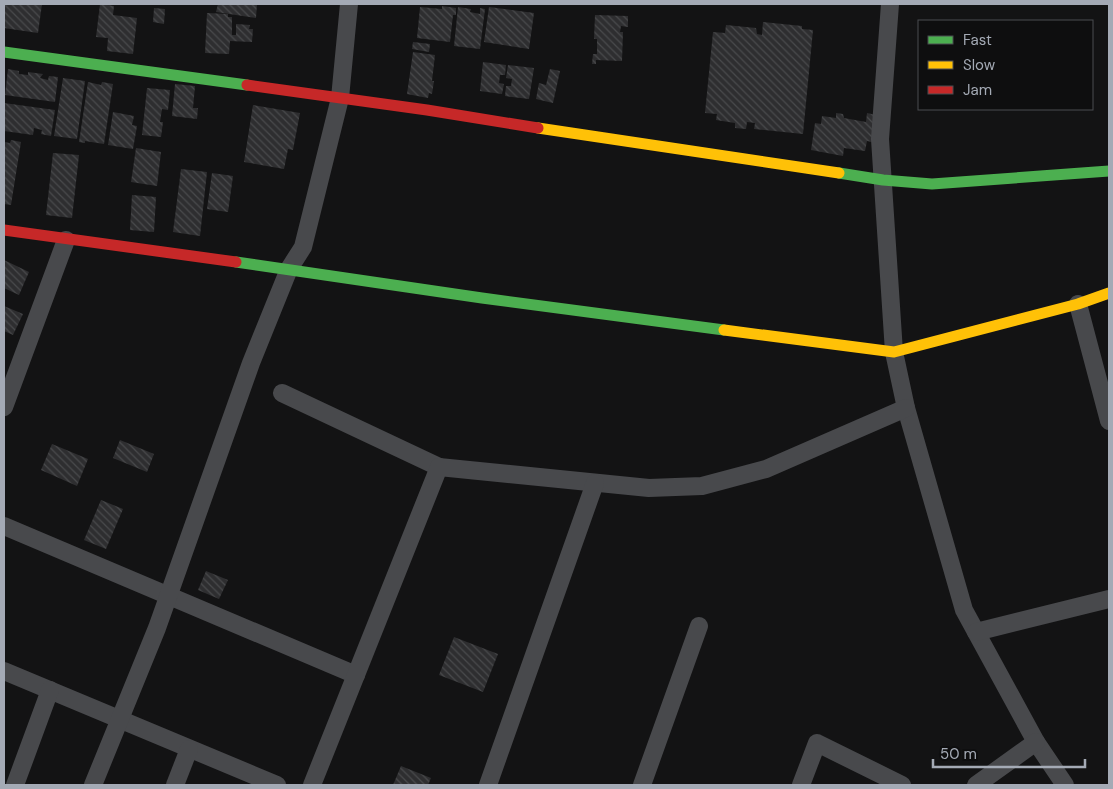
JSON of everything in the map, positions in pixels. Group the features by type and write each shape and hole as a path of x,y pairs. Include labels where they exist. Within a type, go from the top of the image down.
{"street":[{"path":"94,785 169,595 251,363 289,269 303,247 340,98 349,4"},
{"path":"890,4 880,139 894,352 906,408 964,610 1036,742 1065,785"},
{"path":"4,52 427,110 662,148 883,180 932,184 1109,171"},
{"path":"4,230 66,240 289,269 482,298 894,352 1078,304 1109,294"},
{"path":"4,407 66,240"},
{"path":"1078,304 1109,421"},
{"path":"282,393 439,467 649,488 702,486 766,469 906,408"},
{"path":"312,785 439,467"},
{"path":"488,785 595,483"},
{"path":"4,526 356,675"},
{"path":"976,632 1109,599"},
{"path":"642,785 699,626"},
{"path":"4,670 277,785"},
{"path":"15,785 50,690"},
{"path":"976,785 1036,742"},
{"path":"801,785 817,743 902,785"},
{"path":"175,785 190,749"}],"building":[{"path":"4,4 42,4 38,33 4,28"},
{"path":"100,4 114,6 113,15 137,18 133,54 107,51 108,38 96,37"},
{"path":"218,4 257,4 256,18 216,12"},
{"path":"442,6 456,8 456,15 453,15 450,42 417,38 420,7 442,9"},
{"path":"458,7 471,9 470,12 480,14 480,8 485,9 480,49 454,46"},
{"path":"489,7 534,13 529,49 484,42"},
{"path":"154,8 165,9 164,24 153,22"},
{"path":"207,13 228,14 228,17 232,17 232,35 236,35 236,24 250,25 249,29 253,29 252,42 230,41 229,54 205,53"},
{"path":"595,15 628,16 628,27 621,26 620,32 623,32 622,61 596,60 596,64 592,64 593,54 597,54 597,39 594,39"},
{"path":"763,22 802,26 802,29 813,30 803,134 754,129 755,123 747,122 746,129 735,128 735,123 716,120 717,114 705,113 713,32 725,33 726,25 756,28 757,34 762,35"},
{"path":"413,42 430,44 429,52 412,49"},
{"path":"413,52 435,55 432,94 429,93 428,98 407,94"},
{"path":"483,62 506,65 505,75 500,75 499,83 504,84 502,94 480,91"},
{"path":"508,65 534,68 529,99 505,96 506,86 511,86 512,79 506,78"},
{"path":"8,69 19,71 19,74 28,75 28,72 43,74 40,78 48,80 49,76 58,77 55,102 5,95"},
{"path":"550,69 560,71 553,103 536,99 539,83 546,85"},
{"path":"63,78 85,81 77,139 54,136"},
{"path":"88,82 101,85 102,82 113,84 104,144 79,142"},
{"path":"175,84 195,86 193,108 198,108 197,119 172,116"},
{"path":"147,88 170,90 168,110 162,109 160,122 163,122 161,137 142,135"},
{"path":"4,103 55,110 51,136 41,134 42,130 34,128 33,135 4,131"},
{"path":"253,105 300,113 293,150 288,149 284,169 244,162"},
{"path":"113,112 134,116 132,125 137,126 133,149 108,145"},
{"path":"836,113 843,114 844,118 866,122 867,113 876,115 872,142 867,141 865,151 844,148 843,156 811,150 815,123 821,124 822,116 836,118"},
{"path":"11,140 21,142 11,205 4,204 4,142 10,143"},
{"path":"136,148 161,152 157,186 131,182"},
{"path":"53,153 79,155 72,218 46,215"},
{"path":"181,169 207,172 200,236 173,232"},
{"path":"212,173 233,176 228,212 207,209"},
{"path":"132,195 156,197 154,232 130,230"},
{"path":"4,260 29,272 19,295 4,288"},
{"path":"4,306 23,314 13,335 4,331"},
{"path":"120,440 154,454 147,472 113,458"},
{"path":"52,444 88,459 77,486 41,470"},
{"path":"101,500 123,509 106,549 84,540"},
{"path":"206,571 228,580 219,599 198,590"},
{"path":"454,637 498,654 483,692 439,675"},
{"path":"401,766 431,778 428,785 393,785"}],"traffic: fast":[{"path":"4,52 247,85"},
{"path":"839,173 883,180 932,184 1109,171"},
{"path":"236,262 482,298 724,330"}],"traffic: slow":[{"path":"538,128 839,173"},
{"path":"724,330 894,352 1078,304 1109,293"}],"traffic: jam":[{"path":"247,85 427,110 538,128"},
{"path":"4,230 236,262"}]}
